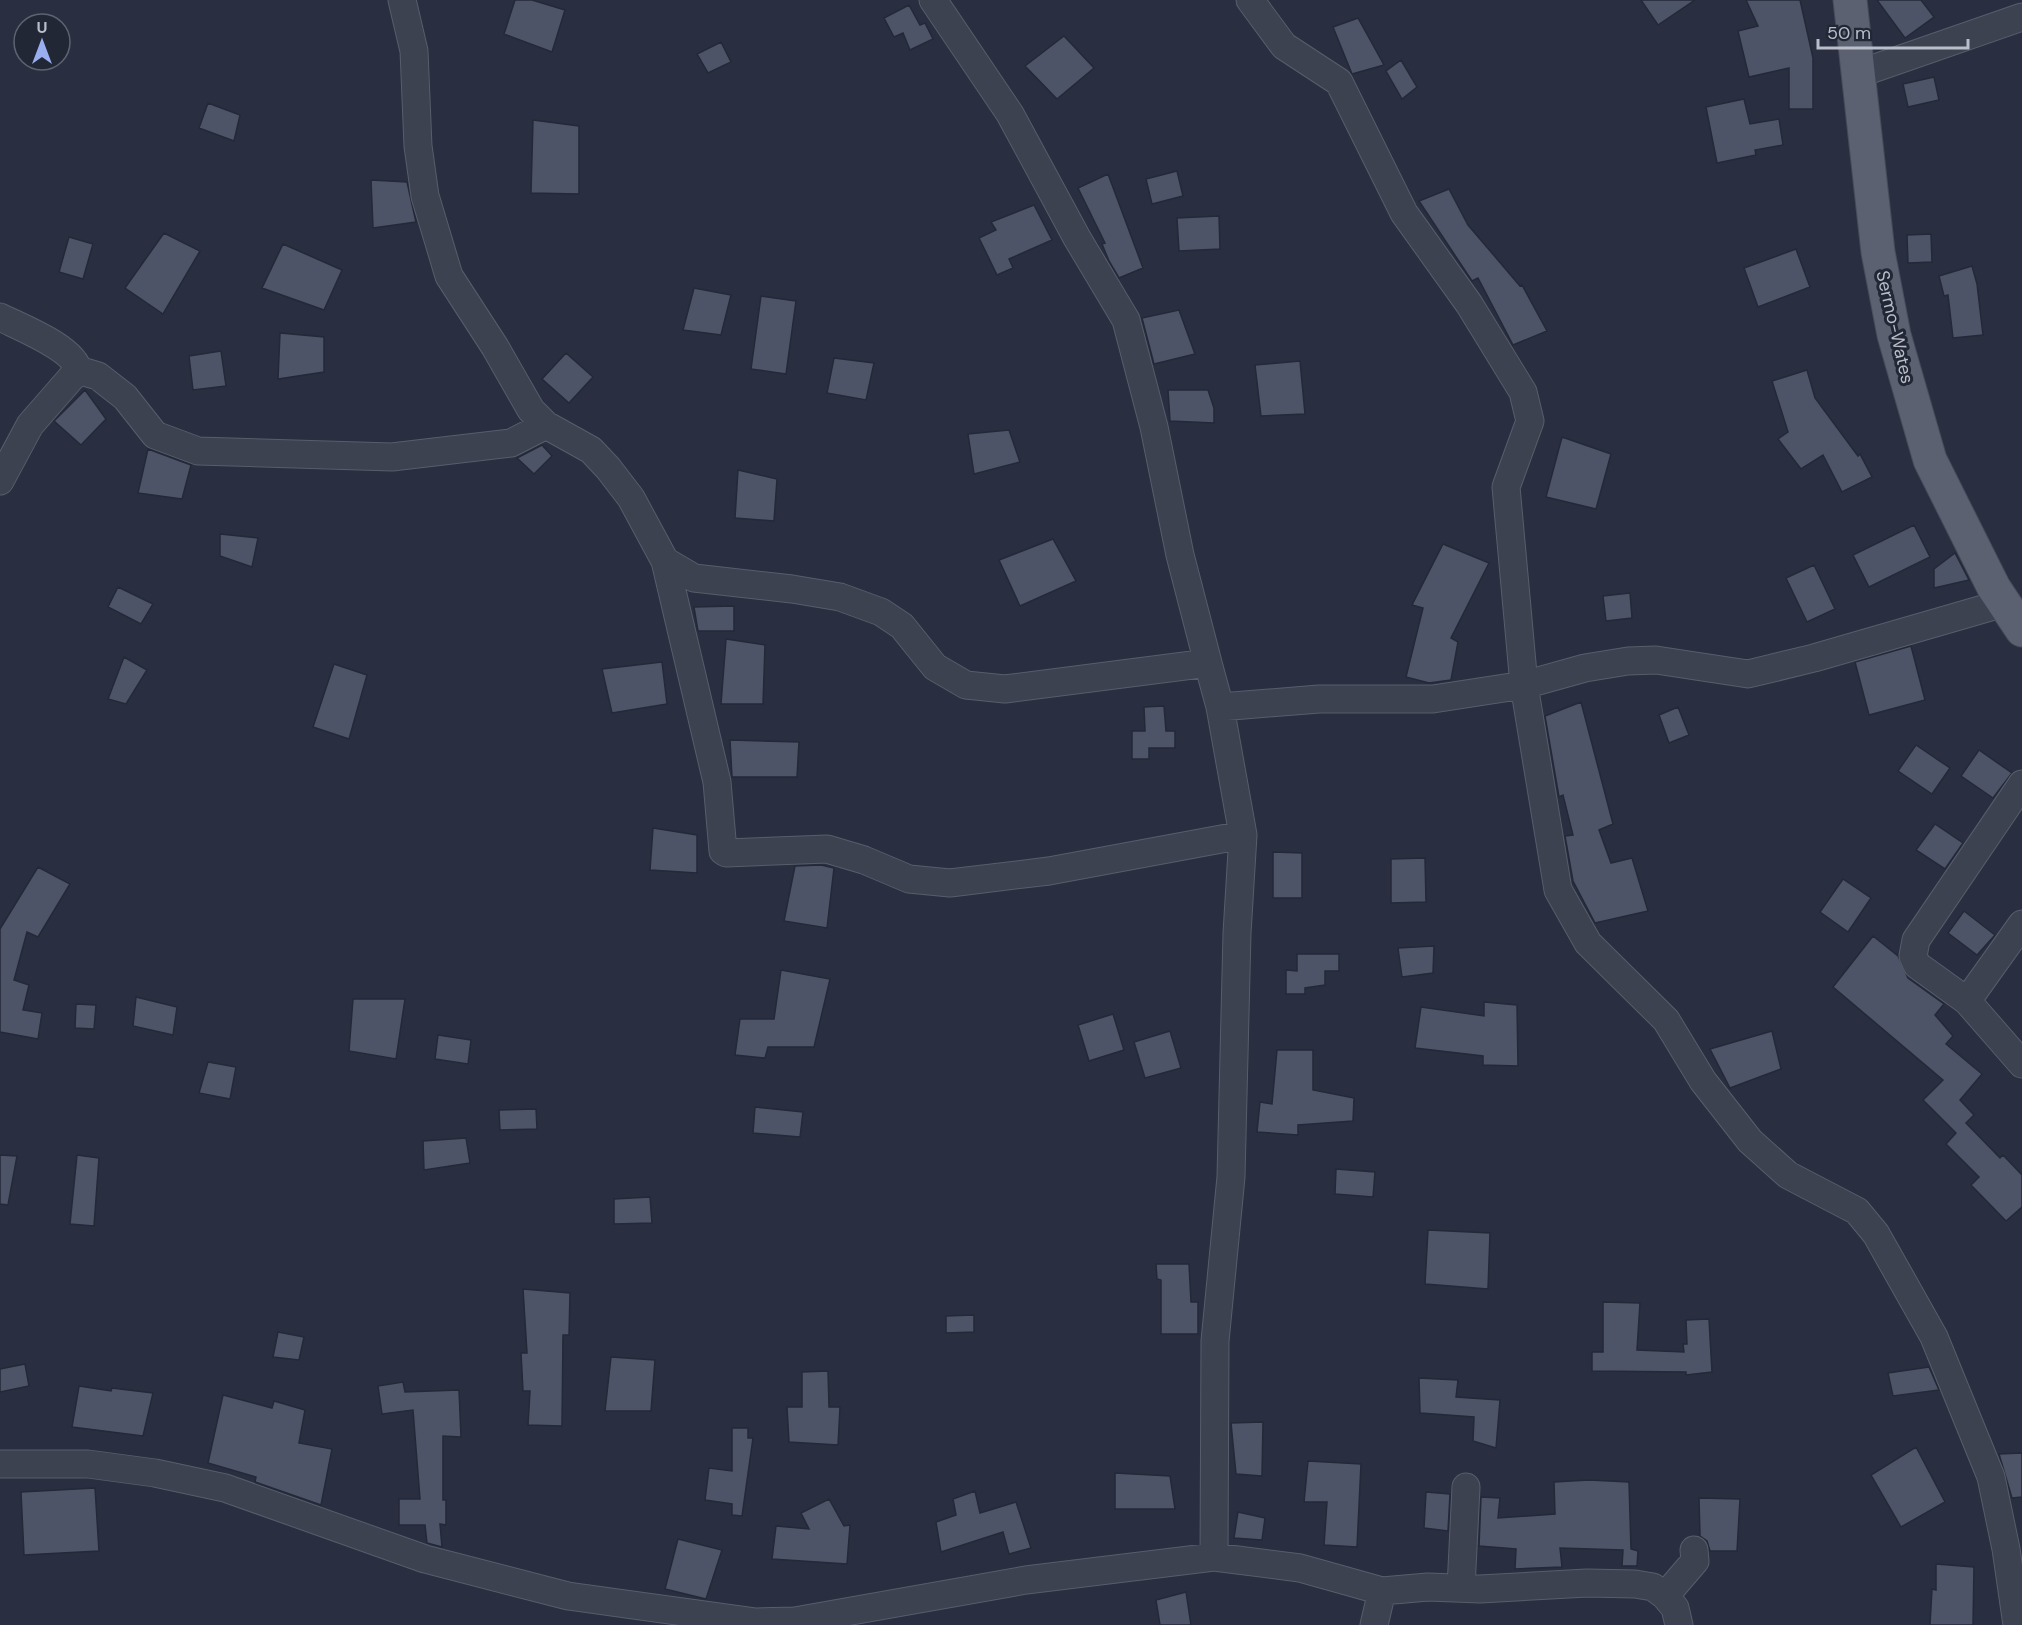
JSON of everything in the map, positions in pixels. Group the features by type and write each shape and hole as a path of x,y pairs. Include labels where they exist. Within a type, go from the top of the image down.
{"main road":[{"name":"Sermo-Wates","path":"1850,0 1878,252 1894,335 1930,460 2004,603 2022,630"}],"street":[{"path":"402,0 414,51 418,146 425,196 448,276 495,347 531,410 546,425 591,450 608,468 637,507 665,561 717,782 723,851 726,853 827,849 864,860 909,879 950,883 1049,871 1244,835"},
{"path":"933,0 1010,114 1077,238 1126,320 1154,427 1180,555 1220,707 1244,835 1237,933 1231,1177 1215,1341 1214,1557"},
{"path":"1250,0 1284,46 1339,82 1404,213 1469,304 1523,392 1530,421 1506,487 1524,685 1558,890 1588,943 1666,1020 1703,1081 1750,1141 1788,1175 1857,1210 1876,1234 1934,1337 1991,1477 2014,1548 2017,1625"},
{"path":"1858,75 2022,17"},
{"path":"0,316 63,350 76,362 78,370"},
{"path":"78,370 98,376 125,397 155,435 198,451 392,457 511,443 546,425"},
{"path":"0,481 30,425 78,370"},
{"path":"665,561 694,578 840,597 881,612 902,626 935,667 966,685 1005,689 1208,663"},
{"path":"1220,707 1319,699 1433,699 1524,685 1585,668 1628,661 1656,660 1748,674 1795,663 2004,603"},
{"path":"2022,784 1913,948 1913,956 1917,965 1967,1001 2022,1064"},
{"path":"1967,1001 2022,924"},
{"path":"0,1464 88,1464 155,1473 225,1488 425,1559 568,1596 618,1614 756,1624 795,1621 1026,1580 1214,1557 1300,1568 1382,1591 1428,1587 1635,1584 1653,1587 1665,1596 1675,1608 1679,1625"},
{"path":"1461,1588 1466,1487"},
{"path":"1665,1596 1695,1562 1694,1550"},
{"path":"1374,1625 1382,1591"}],"building":[{"path":"515,0 532,0 565,10 552,52 504,34"},
{"path":"1641,0 1695,0 1658,25"},
{"path":"1746,0 1800,0 1813,58 1813,109 1789,109 1789,68 1749,77 1738,31 1758,26"},
{"path":"1877,0 1921,0 1934,17 1905,38"},
{"path":"909,5 920,25 925,23 933,39 910,50 903,33 894,37 884,18"},
{"path":"1358,18 1384,65 1352,74 1333,27"},
{"path":"1064,36 1094,68 1057,99 1025,66"},
{"path":"721,42 731,62 708,73 697,54"},
{"path":"1401,60 1417,87 1402,99 1386,71"},
{"path":"1934,77 1939,100 1908,107 1903,84"},
{"path":"1744,99 1750,124 1779,119 1783,145 1755,150 1756,155 1717,163 1706,107"},
{"path":"208,103 240,115 234,141 199,128"},
{"path":"533,120 579,126 579,194 531,193"},
{"path":"1177,171 1183,196 1152,204 1146,179"},
{"path":"1108,174 1143,268 1119,278 1109,261 1102,244 1105,243 1078,188"},
{"path":"371,180 407,182 416,222 373,228"},
{"path":"1449,189 1468,225 1520,286 1522,285 1547,331 1513,345 1478,278 1472,281 1419,201"},
{"path":"1034,205 1052,240 1009,259 1013,268 997,275 979,238 996,230 991,222"},
{"path":"1219,216 1220,249 1179,251 1177,218"},
{"path":"164,233 200,251 163,314 125,288"},
{"path":"1931,234 1932,262 1908,263 1907,235"},
{"path":"69,237 93,244 83,279 59,272"},
{"path":"283,244 342,270 324,310 262,288"},
{"path":"1796,249 1810,287 1758,307 1744,268"},
{"path":"1972,266 1977,284 1983,335 1953,338 1948,295 1944,296 1939,276"},
{"path":"694,288 731,295 721,335 683,330"},
{"path":"761,296 796,301 786,374 751,369"},
{"path":"1179,310 1195,354 1154,364 1142,318"},
{"path":"280,333 324,337 324,372 278,379"},
{"path":"221,351 226,386 193,390 189,356"},
{"path":"566,353 593,377 569,403 542,379"},
{"path":"834,358 874,363 866,400 827,393"},
{"path":"1300,361 1305,414 1261,416 1255,365"},
{"path":"1807,370 1815,398 1858,456 1860,454 1872,477 1842,492 1823,455 1801,469 1778,439 1788,432 1772,381"},
{"path":"85,390 106,419 81,445 54,421"},
{"path":"1168,390 1208,390 1214,408 1214,423 1170,421"},
{"path":"1009,430 1020,462 974,474 968,434"},
{"path":"1562,437 1611,454 1596,509 1546,497"},
{"path":"542,445 552,456 534,474 517,458"},
{"path":"148,449 191,465 182,499 138,493"},
{"path":"738,470 777,479 774,521 735,518"},
{"path":"1914,525 1930,557 1869,587 1853,555"},
{"path":"220,534 258,538 252,567 220,556"},
{"path":"1053,539 1076,581 1020,606 999,560"},
{"path":"1443,544 1489,563 1451,638 1458,642 1451,680 1429,683 1406,677 1423,608 1412,605"},
{"path":"1955,553 1969,580 1934,588 1934,569"},
{"path":"1814,565 1835,609 1807,622 1786,578"},
{"path":"118,587 153,604 141,624 108,607"},
{"path":"1630,593 1632,618 1606,621 1603,596"},
{"path":"734,606 734,631 698,631 694,607"},
{"path":"726,639 765,645 763,704 721,704"},
{"path":"1911,646 1925,700 1869,715 1855,662"},
{"path":"124,657 147,670 126,704 108,699"},
{"path":"662,662 667,704 612,713 602,669"},
{"path":"334,664 367,675 349,739 313,727"},
{"path":"1581,702 1613,824 1599,830 1611,863 1632,858 1648,911 1595,923 1573,881 1565,836 1573,835 1563,795 1559,797 1545,716"},
{"path":"1164,706 1166,731 1175,731 1175,748 1149,748 1149,759 1132,759 1132,731 1145,731 1144,707"},
{"path":"1678,707 1689,735 1669,743 1659,715"},
{"path":"730,740 799,742 797,777 732,777"},
{"path":"1916,745 1950,768 1932,794 1898,771"},
{"path":"1979,750 2012,773 1993,798 1961,776"},
{"path":"1935,824 1963,843 1945,869 1916,850"},
{"path":"653,828 697,835 697,873 650,870"},
{"path":"1273,852 1302,853 1302,898 1273,898"},
{"path":"1425,858 1426,902 1391,903 1391,859"},
{"path":"821,865 834,868 827,928 784,921 795,866"},
{"path":"38,867 70,884 38,937 27,932 14,980 29,985 23,1010 42,1013 38,1039 0,1032 0,929"},
{"path":"1843,879 1871,898 1848,932 1820,912"},
{"path":"1964,911 1995,935 1977,955 1948,933"},
{"path":"1873,936 1898,956 1908,978 1944,1004 1935,1015 1953,1036 1946,1044 1982,1074 1960,1100 1974,1115 1966,1123 2000,1158 2003,1155 2022,1175 2022,1207 2006,1221 1971,1185 1979,1177 1946,1144 1956,1133 1923,1100 1943,1080 1833,987"},
{"path":"1434,946 1433,973 1402,977 1398,948"},
{"path":"1297,954 1339,954 1339,971 1325,971 1325,985 1305,988 1305,994 1286,994 1286,970 1297,971"},
{"path":"781,970 830,979 814,1047 768,1047 765,1058 735,1055 740,1019 774,1019"},
{"path":"136,997 177,1007 173,1035 133,1026"},
{"path":"353,999 405,999 396,1059 349,1051"},
{"path":"1484,1002 1517,1005 1518,1066 1483,1065 1483,1056 1415,1048 1421,1007 1484,1016"},
{"path":"76,1004 96,1005 94,1029 75,1028"},
{"path":"1113,1014 1124,1050 1089,1061 1078,1025"},
{"path":"1170,1031 1181,1068 1145,1078 1134,1042"},
{"path":"1772,1031 1781,1069 1730,1088 1710,1049"},
{"path":"438,1035 471,1040 468,1064 435,1059"},
{"path":"1277,1050 1313,1050 1313,1090 1354,1098 1353,1121 1298,1125 1298,1135 1257,1132 1260,1102 1272,1104"},
{"path":"208,1062 236,1067 230,1099 199,1093"},
{"path":"755,1107 803,1112 800,1137 753,1133"},
{"path":"536,1109 537,1129 500,1130 499,1110"},
{"path":"466,1138 470,1163 424,1170 423,1141"},
{"path":"0,1155 17,1156 8,1205 0,1204"},
{"path":"77,1155 99,1158 94,1226 70,1224"},
{"path":"1336,1169 1375,1172 1373,1197 1335,1194"},
{"path":"650,1197 652,1223 614,1224 614,1199"},
{"path":"1428,1230 1490,1233 1488,1289 1425,1284"},
{"path":"1156,1264 1189,1264 1191,1302 1198,1302 1198,1334 1161,1334 1161,1280 1157,1279"},
{"path":"523,1289 570,1293 569,1335 563,1335 562,1426 528,1425 530,1391 523,1391 521,1353 527,1353"},
{"path":"1603,1302 1640,1303 1637,1350 1684,1352 1683,1344 1687,1344 1686,1320 1709,1319 1712,1372 1686,1375 1686,1372 1592,1371 1592,1352 1603,1352"},
{"path":"974,1315 974,1332 946,1333 946,1316"},
{"path":"278,1332 304,1337 299,1360 273,1357"},
{"path":"611,1357 655,1360 651,1411 605,1411"},
{"path":"25,1364 29,1386 0,1392 0,1369"},
{"path":"1929,1367 1939,1390 1893,1396 1888,1373"},
{"path":"828,1371 829,1407 840,1407 838,1445 789,1442 787,1407 802,1407 802,1372"},
{"path":"1419,1378 1458,1380 1456,1397 1500,1400 1496,1448 1473,1441 1474,1417 1420,1413"},
{"path":"403,1382 405,1392 459,1390 461,1437 443,1436 443,1500 446,1500 446,1525 440,1524 442,1547 427,1543 425,1525 399,1525 399,1499 420,1499 413,1410 382,1414 378,1386"},
{"path":"79,1386 111,1391 112,1388 153,1393 143,1436 72,1427"},
{"path":"223,1395 272,1408 274,1401 305,1410 299,1443 332,1449 321,1505 255,1482 256,1477 208,1463"},
{"path":"1263,1422 1262,1476 1236,1474 1231,1423"},
{"path":"732,1428 748,1428 748,1438 753,1438 742,1516 732,1515 732,1504 705,1500 709,1468 732,1471"},
{"path":"1916,1447 1945,1502 1901,1527 1871,1475"},
{"path":"2022,1453 2022,1497 2012,1498 1999,1454"},
{"path":"1308,1461 1361,1464 1357,1547 1324,1545 1327,1502 1304,1502"},
{"path":"1115,1473 1170,1476 1175,1509 1115,1509"},
{"path":"1589,1480 1629,1482 1631,1549 1638,1551 1637,1566 1622,1566 1623,1550 1560,1548 1562,1567 1515,1569 1516,1549 1479,1546 1481,1497 1500,1498 1498,1518 1555,1514 1554,1482"},
{"path":"95,1488 99,1551 24,1555 21,1492"},
{"path":"975,1491 980,1513 1016,1502 1031,1548 1009,1554 1003,1532 941,1552 936,1522 956,1515 953,1499"},
{"path":"1426,1492 1450,1494 1448,1531 1424,1528"},
{"path":"1699,1498 1740,1499 1737,1551 1710,1551 1707,1541 1700,1536"},
{"path":"829,1499 844,1526 850,1525 847,1564 772,1559 776,1526 809,1529 801,1513"},
{"path":"1238,1512 1265,1518 1262,1540 1234,1538"},
{"path":"678,1539 722,1550 706,1599 665,1589"},
{"path":"1936,1564 1974,1567 1973,1625 1930,1625 1932,1589 1936,1590"},
{"path":"1186,1592 1191,1625 1160,1625 1156,1600"}]}
